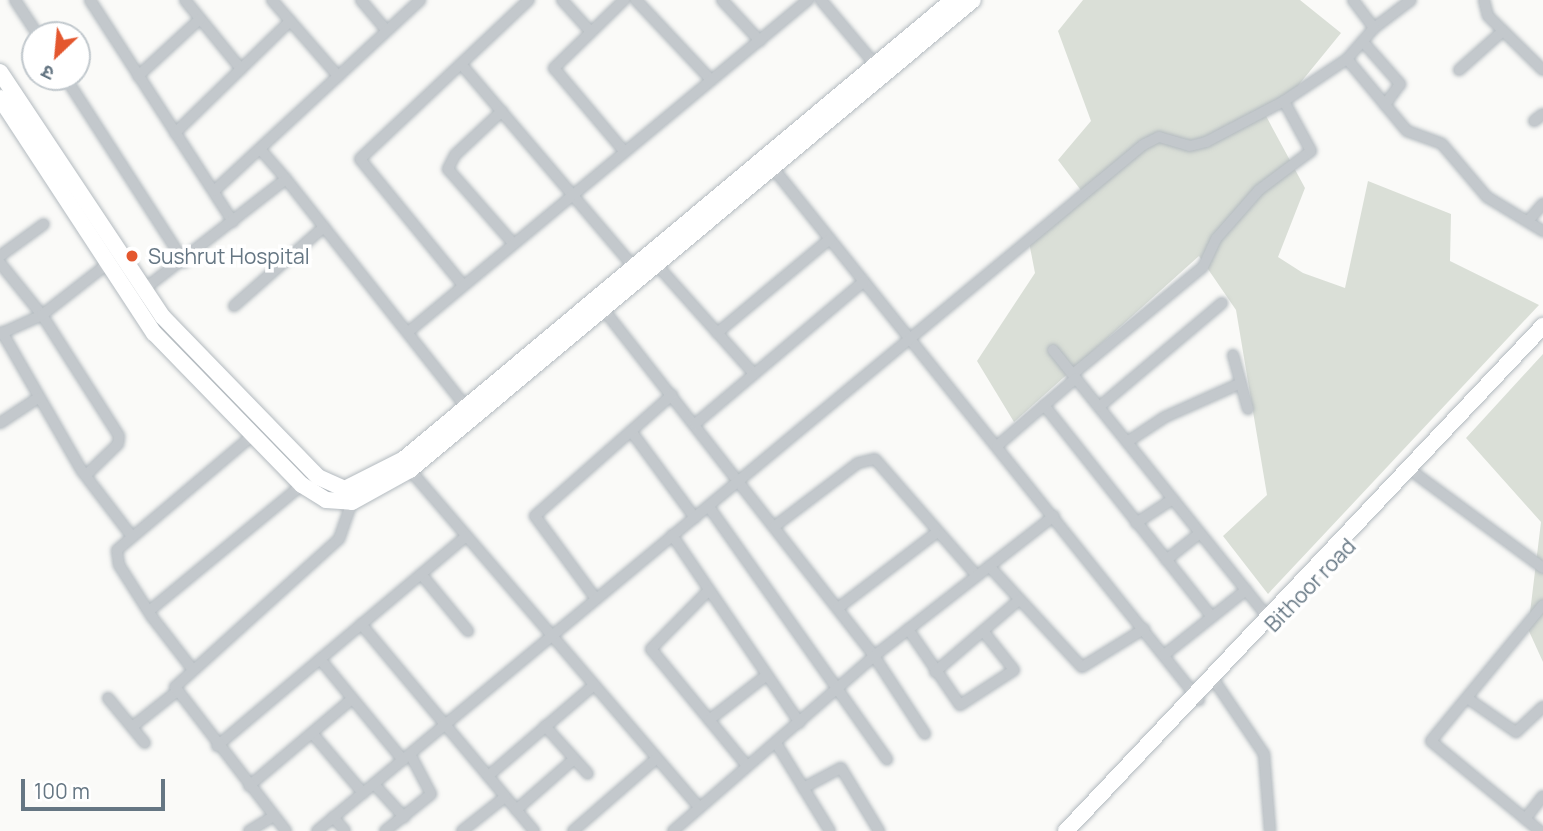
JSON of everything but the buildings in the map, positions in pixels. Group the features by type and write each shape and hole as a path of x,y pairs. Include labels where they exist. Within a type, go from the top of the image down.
{"street":[{"path":"15,0 29,21"},
{"path":"90,0 233,222"},
{"path":"185,0 241,69"},
{"path":"272,0 338,76"},
{"path":"361,0 387,31"},
{"path":"214,191 420,0"},
{"path":"462,284 360,163 364,151 529,0"},
{"path":"562,0 590,31"},
{"path":"624,0 590,31 555,71 624,151"},
{"path":"636,0 711,80"},
{"path":"722,0 760,41"},
{"path":"408,332 512,242 808,0"},
{"path":"821,0 880,71"},
{"path":"880,71 953,0"},
{"path":"0,72 137,295 154,333 302,485 326,500 354,494 410,470 470,412 634,267 973,0"},
{"path":"1353,0 1374,28"},
{"path":"317,831 1152,139 1199,144 1284,102 1347,58 1364,43 1374,28 1411,0"},
{"path":"1484,0 1484,10 1543,70"},
{"path":"138,76 201,19"},
{"path":"175,133 290,21"},
{"path":"1458,70 1503,31"},
{"path":"1364,43 1400,85 1385,105"},
{"path":"1347,58 1414,136 1442,144 1493,202 1543,231"},
{"path":"461,64 634,267"},
{"path":"74,91 184,262"},
{"path":"0,98 106,265 180,336 318,477 336,488 354,494"},
{"path":"997,446 1074,376 1203,267 1216,239 1259,191 1311,151 1284,102"},
{"path":"502,111 455,155 449,169 512,242"},
{"path":"260,149 470,412"},
{"path":"769,163 1198,698"},
{"path":"132,727 176,692 193,670 339,539 354,494 470,412 604,310 769,163"},
{"path":"137,295 184,262 286,179"},
{"path":"1528,221 1543,204"},
{"path":"44,223 1,260 41,315 119,436 118,444 86,475"},
{"path":"234,306 324,227"},
{"path":"717,333 831,239"},
{"path":"106,265 41,315 1,333 86,475 130,534"},
{"path":"657,265 754,374"},
{"path":"695,424 864,281"},
{"path":"1099,407 1222,303"},
{"path":"604,310 838,608 874,656 925,734"},
{"path":"1066,831 1198,698 1268,617 1543,326"},
{"name":"Bithoor road","path":"1077,831 1198,698 1216,683 1543,340"},
{"path":"1053,350 1268,617"},
{"path":"1233,355 1248,409"},
{"path":"1127,442 1166,417 1241,383"},
{"path":"596,599 535,516 673,395"},
{"path":"0,423 38,397"},
{"path":"1044,405 1212,617"},
{"path":"631,431 695,518"},
{"path":"193,670 149,611 117,555 130,534 253,435"},
{"path":"775,526 858,463 875,459 888,467 936,533 977,576"},
{"path":"410,470 699,807"},
{"path":"1417,474 1543,568"},
{"path":"149,611 302,485"},
{"path":"1136,523 1173,499"},
{"path":"709,507 887,759"},
{"path":"673,831 840,689 874,656 1054,516"},
{"path":"838,608 936,533"},
{"path":"1166,561 1200,533"},
{"path":"672,535 800,723"},
{"path":"217,746 466,536"},
{"path":"989,566 1082,667 1144,629"},
{"path":"421,574 468,631"},
{"path":"709,590 651,649 747,766"},
{"path":"1164,655 1245,590"},
{"path":"935,672 1019,600"},
{"path":"1540,831 1433,744 1437,730 1467,698 1543,604"},
{"path":"361,624 443,726 534,831"},
{"path":"908,629 935,672 961,705 1010,676 1013,666 983,631"},
{"path":"320,659 352,699 407,757 431,792 385,831"},
{"path":"709,720 767,676"},
{"path":"1216,683 1264,754 1270,831"},
{"path":"488,776 594,685"},
{"path":"176,692 286,831"},
{"path":"108,698 145,743"},
{"path":"1467,698 1516,732 1542,710"},
{"path":"249,786 352,699"},
{"path":"545,726 588,774"},
{"path":"312,733 363,793"},
{"path":"776,743 830,831"},
{"path":"516,810 575,758"},
{"path":"573,831 657,758"},
{"path":"803,788 841,768 879,831"},
{"path":"373,784 404,817"},
{"path":"1525,819 1543,796"},
{"path":"462,831 505,797"},
{"path":"249,831 274,816"},
{"path":"333,817 345,831"}],"shaded area":[{"path":"1083,0 1300,0 1341,33 1288,98 1266,116 1305,188 1278,257 1303,273 1345,288 1368,181 1451,214 1450,261 1539,305 1268,594 1223,536 1267,495 1236,310 1199,256 1014,422 977,361 1035,273 1029,242 1083,193 1058,160 1091,121 1058,31"},
{"path":"1543,354 1543,662 1528,629 1541,522 1466,438"}],"place":[{"name":"Sushrut Hospital","path":"132,256"}]}
